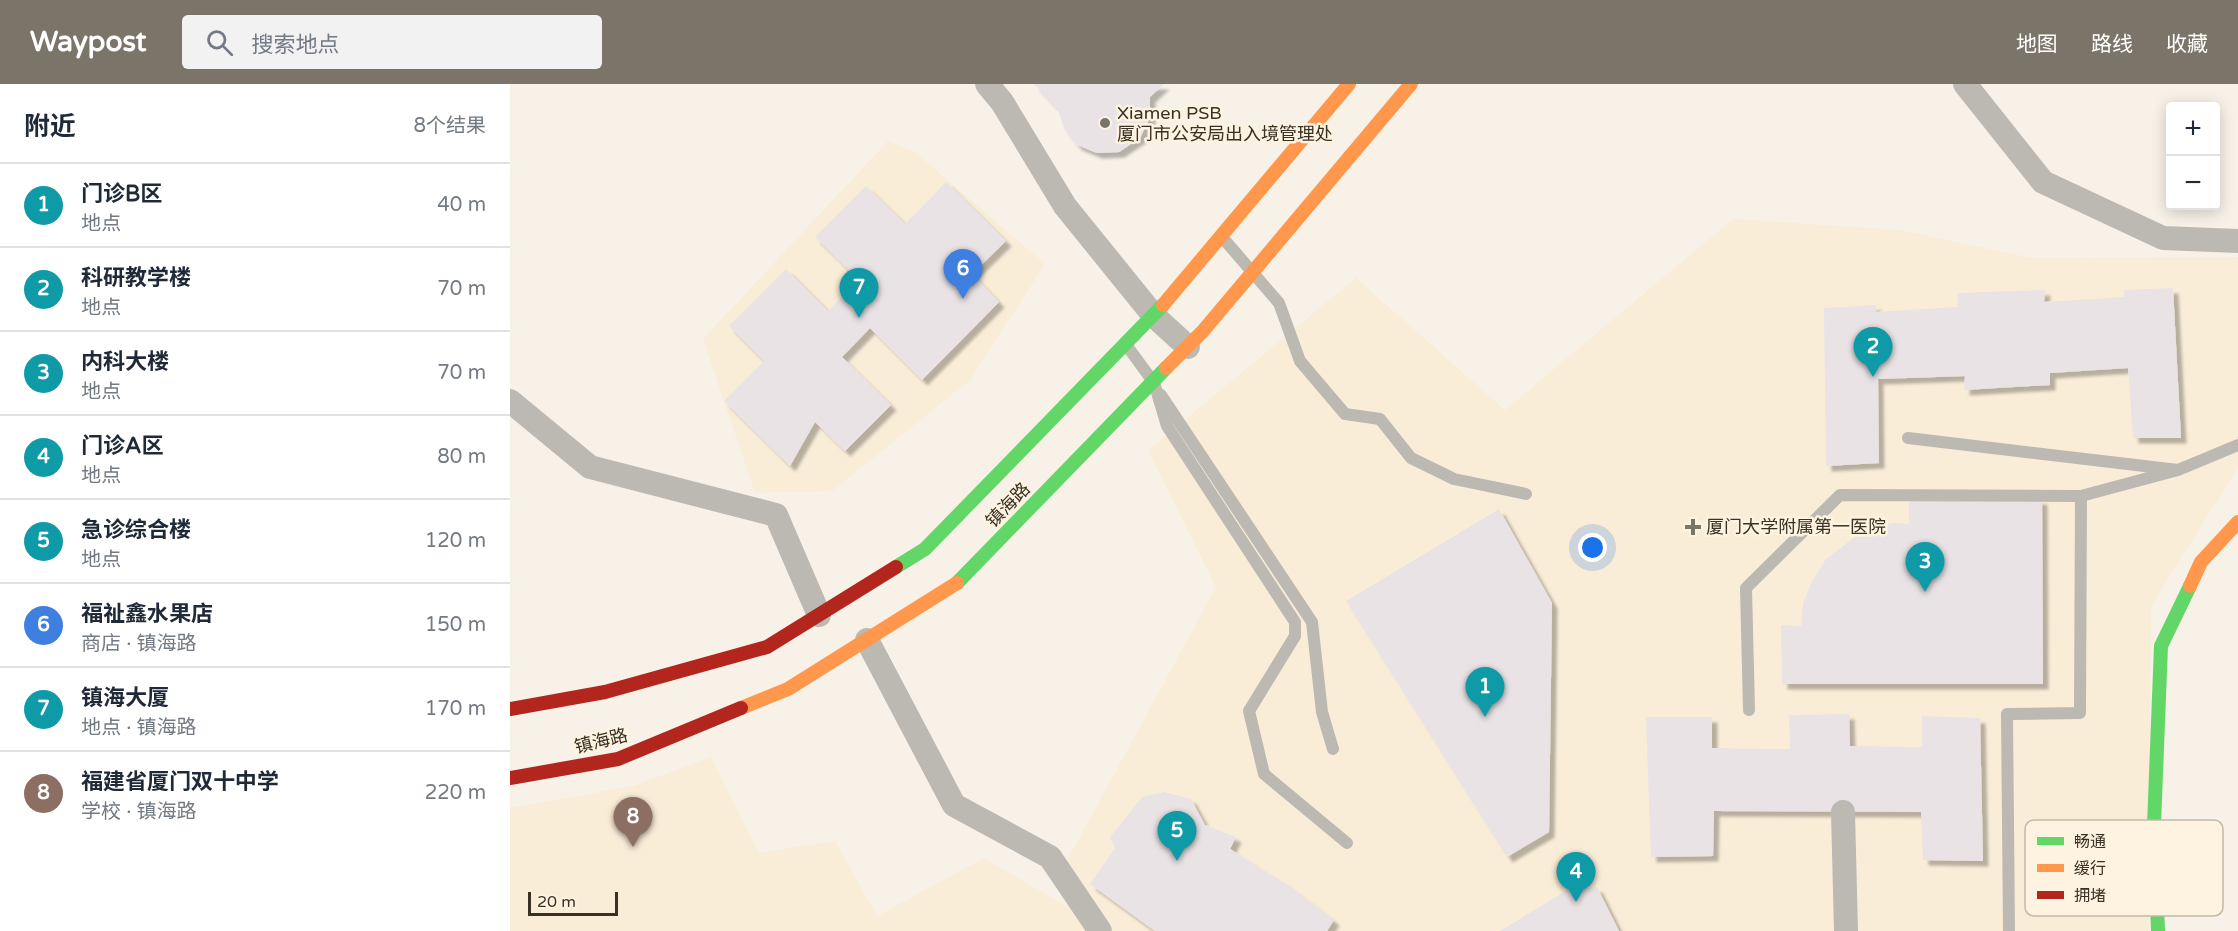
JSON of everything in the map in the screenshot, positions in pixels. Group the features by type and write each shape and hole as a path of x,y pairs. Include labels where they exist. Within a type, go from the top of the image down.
{"main road":[{"name":"镇海路","path":"510,709 605,692 767,647 925,549 1154,316 1349,84"},
{"name":"镇海路","path":"510,778 618,759 788,689 955,585 1188,347 1411,84"},
{"path":"2154,820 2161,646 2201,562 2238,522"},
{"path":"2157,916 2158,931"}],"street":[{"path":"987,84 1002,102 1065,206 1154,316 1188,347"},
{"path":"1965,84 2043,182 2163,238 2238,241"},
{"path":"510,400 590,467 776,515 819,615"},
{"path":"867,639 954,805 1050,857 1100,931"},
{"path":"1843,812 1846,931"}],"lane":[{"path":"1221,236 1253,270 1279,303 1300,361 1345,414 1380,419 1411,458 1454,479 1526,494"},
{"path":"1126,345 1154,382 1312,622 1322,712 1333,749"},
{"path":"1154,382 1167,426 1295,622 1295,636 1249,711 1263,774 1347,843"},
{"path":"1908,438 2178,470"},
{"path":"1749,710 1746,588 1840,495 2081,496 2178,470 2238,445"},
{"path":"2009,931 2007,714 2080,713 2081,496"}],"shaded area":[{"path":"888,141 915,152 1045,264 970,380 832,491 755,493 703,339"},
{"name":"厦门大学附属第一医院","path":"1733,219 1901,230 2032,258 2238,257 2238,468 2151,606 2150,820 2025,820 2025,916 2149,916 2149,931 1111,931 1065,864 1216,587 1148,450 1356,278 1505,410"},
{"path":"711,757 759,853 835,841 877,916 984,858 1080,914 1090,931 510,931 510,808 633,786"}],"building":[{"name":"Xiamen PSB 厦门市公安局出入境管理处","path":"1034,84 1164,84 1150,97 1150,118 1140,138 1119,152 1097,153 1077,145 1064,129 1058,109"},
{"path":"946,182 1006,241 972,274 999,302 922,380 870,328 842,357 891,405 845,451 815,422 790,466 724,401 764,361 729,326 786,269 828,311 859,280 815,237 866,186 905,224"},
{"path":"2173,288 2181,438 2133,438 2128,368 2050,373 2050,385 1964,390 1965,376 1878,379 1879,463 1826,466 1824,308 1876,305 1876,312 1957,307 1958,293 2045,290 2044,302 2124,297 2124,290"},
{"path":"1909,499 2042,499 2043,684 1782,684 1781,625 1801,626 1803,603 1812,581 1826,559 1860,533 1893,523 1909,524"},
{"path":"1499,509 1552,603 1549,832 1507,857 1346,601"},
{"path":"1849,714 1850,746 1922,747 1922,716 1980,718 1983,861 1923,860 1921,812 1714,811 1713,856 1651,857 1646,717 1712,717 1712,748 1790,749 1789,715"},
{"path":"1164,792 1191,799 1205,825 1236,837 1230,849 1289,886 1334,920 1327,931 1155,931 1090,884 1115,848 1110,837 1142,797"},
{"path":"1597,887 1619,931 1500,931 1567,890"}],"traffic: fast":[{"path":"896,567 925,549 1163,305"},
{"path":"957,583 1166,368"},
{"path":"2154,820 2161,646 2190,586"},
{"path":"2157,916 2158,931"}],"traffic: slow":[{"path":"1163,305 1349,84"},
{"path":"1166,368 1203,331 1411,84"},
{"path":"2190,586 2201,562 2238,522"},
{"path":"741,708 788,689 957,583"}],"traffic: jam":[{"path":"510,709 605,692 767,647 896,567"},
{"path":"510,778 618,759 741,708"}],"place":[{"name":"Xiamen PSB 厦门市公安局出入境管理处","path":"1105,123"},
{"name":"福祉鑫水果店","path":"963,299"},
{"name":"镇海大厦","path":"859,318"},
{"name":"科研教学楼","path":"1873,377"},
{"name":"厦门大学附属第一医院","path":"1693,527"},
{"name":"内科大楼","path":"1925,592"},
{"name":"门诊B区","path":"1485,717"},
{"name":"福建省厦门双十中学","path":"633,847"},
{"name":"急诊综合楼","path":"1177,861"},
{"name":"门诊A区","path":"1576,902"}]}
